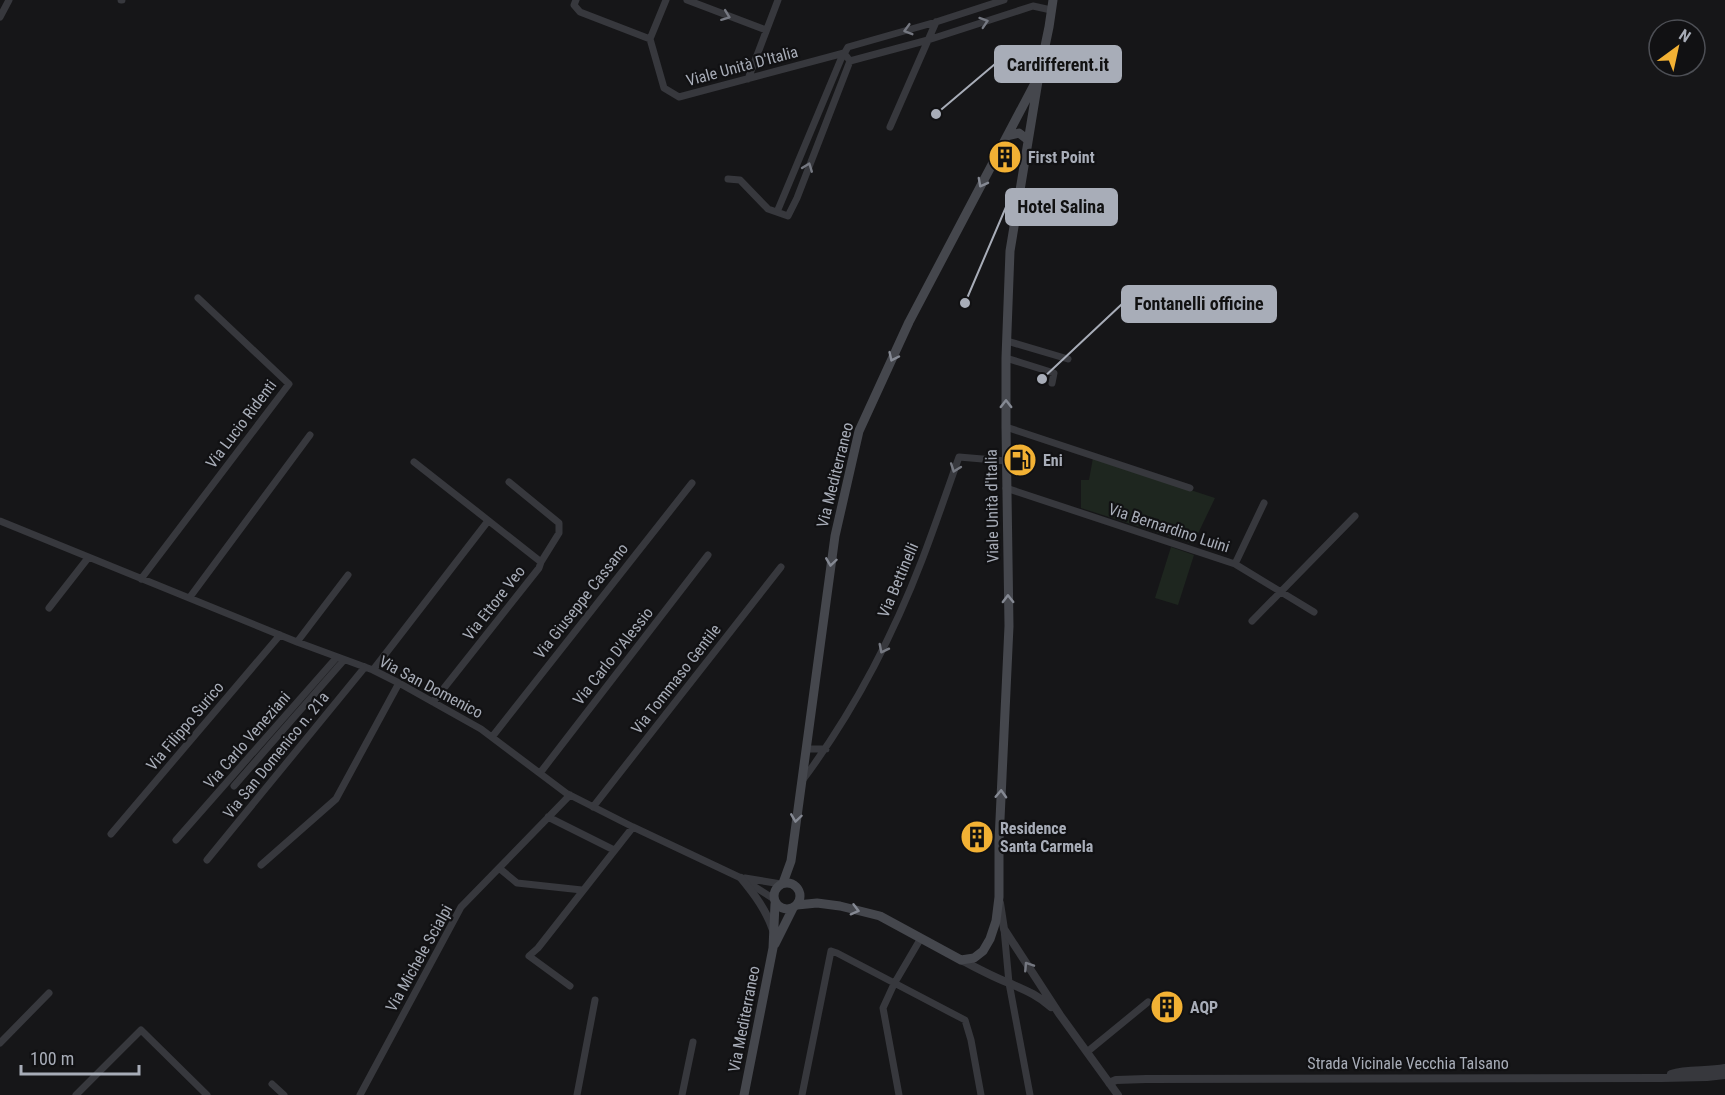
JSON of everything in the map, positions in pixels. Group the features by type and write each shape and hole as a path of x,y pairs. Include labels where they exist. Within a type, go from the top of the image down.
{"main road":[{"name":"Viale Unità d'Italia","path":"962,960 974,958 983,951 993,930 999,897 999,841 1009,626 1006,358 1010,251 1052,5"},
{"name":"Via Mediterraneo","path":"782,884 791,861 835,536 859,431 909,322 1039,75"},
{"path":"1007,136 1019,133 1028,140"},
{"path":"782,884 792,884 798,889 800,897 773,948 774,890 782,884"},
{"path":"774,901 782,909 818,903 880,916 962,960"},
{"name":"Via Mediterraneo","path":"744,1095 773,948"}],"street":[{"path":"0,17 9,0"},
{"path":"576,0 574,6 580,12 650,39 666,0"},
{"name":"Viale Unità D'Italia","path":"687,0 766,30"},
{"path":"748,79 778,0"},
{"name":"Viale Unità D'Italia","path":"650,39 664,88 679,97 844,53 848,47 1003,0"},
{"path":"850,60 928,40 1033,6 1052,5"},
{"path":"890,127 936,22"},
{"path":"780,214 844,53 850,60"},
{"path":"728,179 740,180 768,209 788,216 850,60"},
{"name":"Via Lucio Ridenti","path":"141,579 289,384 198,298"},
{"path":"1007,341 1068,359"},
{"path":"1006,358 1054,373 1052,383"},
{"path":"1006,427 1190,488"},
{"path":"190,597 310,435"},
{"name":"Via Bettinelli","path":"801,782 826,749 884,647 921,562 959,457 1006,461"},
{"name":"Via Ettore Veo","path":"414,462 541,561 539,568 433,702"},
{"path":"509,482 559,524 559,533 541,561"},
{"name":"Via Giuseppe Cassano","path":"492,737 692,483"},
{"name":"Via Bernardino Luini","path":"1006,488 1235,564 1314,612"},
{"path":"1235,564 1264,503"},
{"path":"1252,621 1355,516"},
{"name":"Via San Domenico","path":"0,521 399,682 492,737 570,795 741,878 774,901"},
{"name":"Via San Domenico n. 21a","path":"207,860 369,669 488,521"},
{"name":"Via Carlo D'Alessio","path":"540,773 708,555"},
{"path":"49,608 88,558"},
{"name":"Via Tommaso Gentile","path":"593,807 781,567"},
{"path":"297,642 348,575"},
{"name":"Via Filippo Surico","path":"111,834 280,635"},
{"path":"234,786 341,658"},
{"name":"Via Carlo Veneziani","path":"176,840 341,658"},
{"path":"261,865 336,799 399,682"},
{"path":"806,749 826,749"},
{"name":"Via Michele Scialpi","path":"360,1095 461,907 570,795"},
{"path":"548,817 614,850"},
{"path":"570,986 529,956 538,948 633,827"},
{"path":"499,868 517,883 582,890"},
{"path":"741,878 768,915 774,932"},
{"name":"Via San Domenico","path":"741,878 782,884"},
{"path":"999,897 1009,983 1030,1095"},
{"path":"1004,929 1115,1094"},
{"path":"899,1095 882,1008 921,938"},
{"path":"802,1095 831,951 837,952 965,1020 981,1095"},
{"path":"962,960 1040,997 1060,1015"},
{"path":"0,1043 49,993"},
{"path":"577,1095 596,1000"},
{"path":"1087,1052 1148,1002"},
{"path":"76,1095 141,1030 207,1095"},
{"path":"682,1095 693,1042"},
{"path":"1662,1078 1681,1071 1725,1068"},
{"name":"Strada Vicinale Vecchia Talsano","path":"1109,1083 1116,1080 1158,1079 1725,1077"},
{"path":"272,1084 284,1095"}],"shaded area":[{"path":"1093,458 1215,498 1193,544 1081,508 1081,480 1089,480"},
{"path":"1171,547 1194,555 1178,605 1155,598"}],"place":[{"name":"Cardifferent.it","path":"936,114"},
{"name":"First Point","path":"1005,157"},
{"name":"Hotel Salina","path":"965,303"},
{"name":"Fontanelli officine","path":"1042,379"},
{"name":"Eni","path":"1020,460"},
{"name":"Residence Santa Carmela","path":"977,837"},
{"name":"AQP","path":"1167,1007"}]}
